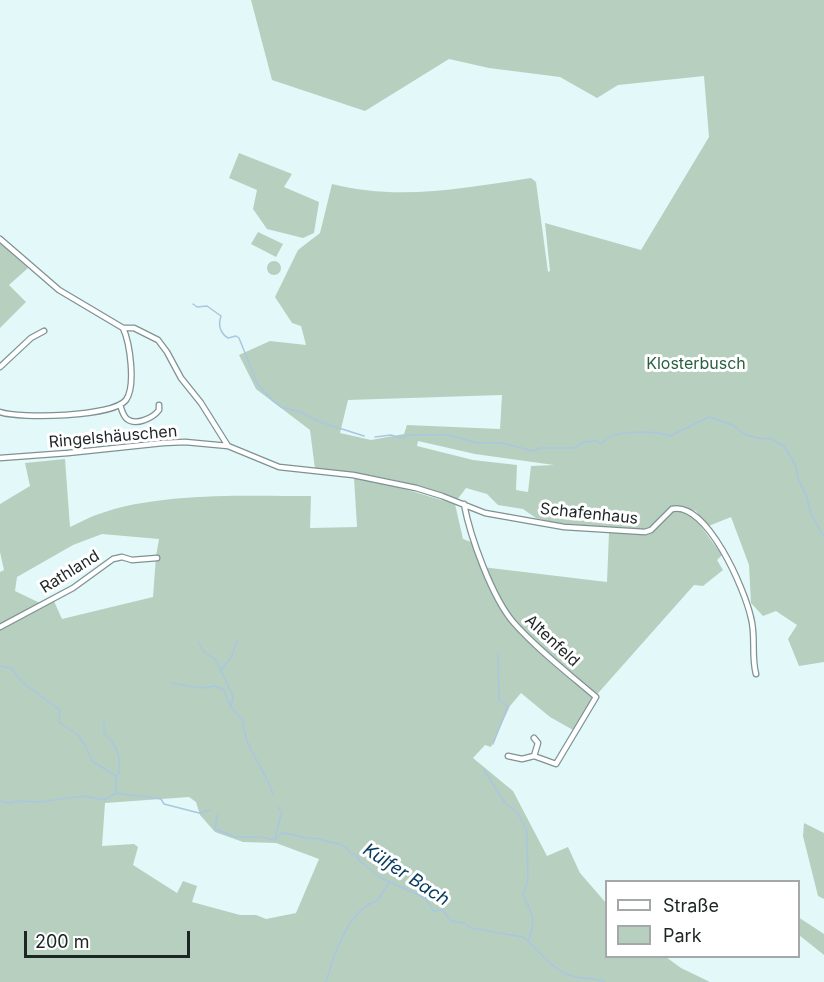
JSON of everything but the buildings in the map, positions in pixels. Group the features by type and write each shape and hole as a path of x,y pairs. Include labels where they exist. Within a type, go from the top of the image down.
{"street":[{"path":"0,239 59,290 123,328 134,328 158,340 228,446"},
{"path":"0,412 53,416 107,410 120,405 129,394 132,381 123,328"},
{"path":"0,367 31,338 44,331"},
{"path":"120,405 124,416 133,421 152,417 159,410 159,405"},
{"name":"Ringelshäuschen","path":"0,458 185,442 228,446 279,467 310,471"},
{"name":"Schafenhaus","path":"310,471 376,479 442,496 485,513 557,526 642,532 651,530 672,509 687,510 698,518 716,540 736,574 752,620 753,658 756,674"},
{"name":"Altenfeld","path":"464,504 468,526 490,581 511,619 538,647 596,697 556,764 534,756 522,759 507,756"},
{"name":"Rathland","path":"0,627 73,588 113,559 157,558"},
{"path":"534,738 538,743 534,756"}],"green space":[{"name":"Klosterbusch","path":"251,0 824,0 824,662 799,666 788,639 797,625 776,611 763,616 751,603 749,565 731,517 706,527 696,511 680,506 672,508 650,528 642,530 556,523 536,518 523,509 498,505 487,494 466,488 457,500 423,487 387,478 315,469 310,430 256,389 239,355 270,341 306,345 301,326 292,323 275,297 298,250 320,233 332,184 382,192 407,192 456,189 531,178 536,182 548,272 550,271 545,223 641,250 709,137 704,76 618,85 597,98 560,77 489,68 449,59 365,111 272,80","holes":["502,395 500,429 407,425 404,434 371,440 340,433 348,400","418,441 475,454 554,465 531,466 528,492 516,490 517,465 473,460 417,446"]},
{"path":"239,153 292,174 284,187 319,202 314,233 303,238 267,229 253,209 257,190 229,178"},
{"path":"258,232 283,244 276,257 251,244"},
{"path":"0,243 28,268 9,285 26,302 0,328"},
{"path":"274,261 279,263 281,268 279,273 274,275 269,273 267,268 269,263"},
{"path":"65,459 70,527 99,514 148,502 204,497 311,496 310,528 357,527 354,478 391,485 455,504 463,539 471,542 482,567 607,582 609,533 645,534 677,509 692,514 722,555 717,560 723,570 703,586 694,585 592,700 573,730 550,717 521,693 510,706 491,747 485,745 473,758 513,791 547,856 568,847 580,873 605,902 605,958 667,958 681,968 710,982 0,982 0,630 53,599 62,619 153,597 159,539 102,534 73,545 17,577 15,591 40,603 0,625 0,572 4,570 0,552 0,504 30,486 25,463","holes":["189,797 196,802 200,815 215,832 243,842 276,843 319,859 296,913 266,919 256,915 240,915 192,902 197,886 183,881 177,893 133,865 138,847 134,844 102,846 105,803"]},
{"path":"804,823 824,833 824,899 818,896 803,836"},
{"path":"800,918 824,934 824,955 800,936"}],"waterway":[{"path":"193,304 197,307 207,306 221,316 221,331 228,338 236,336 239,338 258,385 273,401 281,407 364,436"},
{"path":"375,437 449,435 477,443 502,443 533,451 540,448 574,448 584,442 596,441 601,444 613,435 629,433 648,432 670,436 709,417 733,425 746,435 762,439 769,438 784,446 796,466 798,479 807,497 810,512 824,537"},
{"path":"221,670 231,658 237,640"},
{"path":"199,642 203,651 216,660 233,696 231,707 243,720 250,748 273,794"},
{"path":"493,744 508,706 499,700 498,654"},
{"path":"0,666 11,668 22,682 60,710 59,722 79,736 92,761 116,776 116,793"},
{"path":"171,683 201,688 215,686 223,689 230,705"},
{"path":"104,720 104,733 119,756 119,773 116,776"},
{"path":"484,770 505,803 518,813 527,832 528,881 523,894 533,922 528,941 565,974 604,982"},
{"name":"Külfer Bach","path":"0,801 39,802 84,796 104,800 116,793 161,799 164,804 199,813 210,810"},
{"path":"275,839 282,811 277,807"},
{"name":"Külfer Bach","path":"217,815 215,829 236,837 260,837 275,840 282,833 340,844 381,878 425,898 434,911 443,910 451,921 464,923 471,928 523,937 528,941"},
{"path":"326,982 333,959 350,923 367,905 377,901 389,883"}]}
